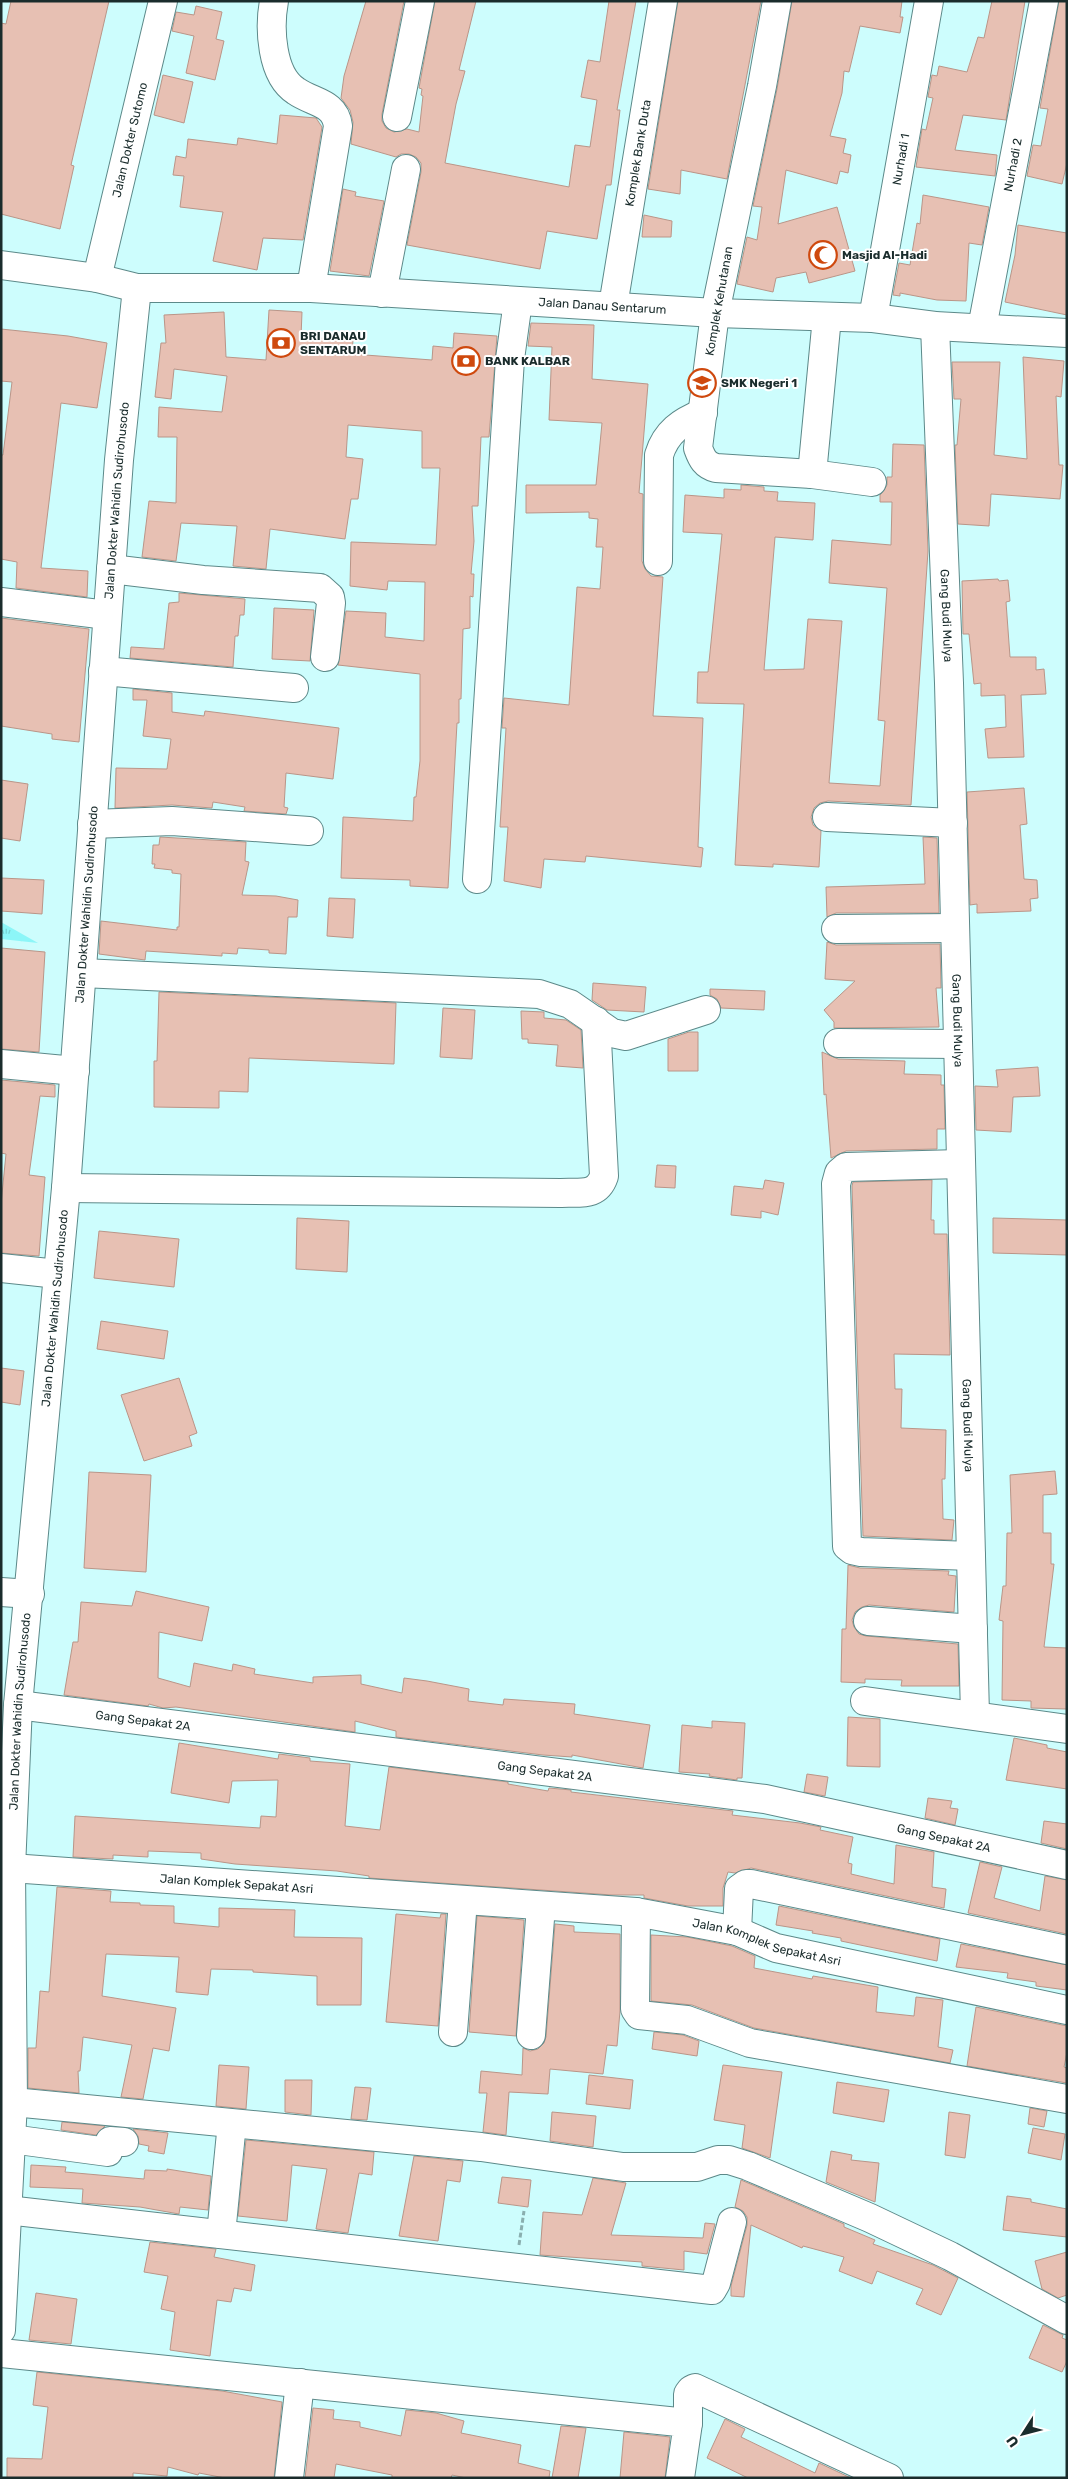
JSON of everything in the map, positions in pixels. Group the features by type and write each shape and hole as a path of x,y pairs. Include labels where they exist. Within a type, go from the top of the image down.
{"street":[{"name":"Jalan Dokter Sutomo","path":"97,278 163,1"},
{"path":"274,1 274,56 278,69 287,83 296,92 331,109 337,117 338,126 311,288"},
{"path":"397,117 420,1"},
{"name":"Komplek Bank Duta","path":"613,306 663,1"},
{"name":"Komplek Kehutanan","path":"777,1 762,86 714,313 698,448 702,460 709,466 812,474 872,482"},
{"name":"Nurhadi 1","path":"873,318 929,1"},
{"name":"Nurhadi 2","path":"982,328 1044,1"},
{"path":"382,293 406,169"},
{"name":"Jalan Danau Sentarum","path":"1,265 97,278 137,288 311,288 714,313 873,318 935,326 1067,333"},
{"name":"Jalan Dokter Wahidin Sudirohusodo","path":"1,2330 8,2210 7,2156 13,2102 6,1970 18,1705 30,1594 66,1188 119,460 137,288"},
{"path":"478,879 510,359 518,300"},
{"path":"812,474 827,317"},
{"name":"Gang Budi Mulya","path":"935,326 953,823 975,1715"},
{"path":"658,561 659,455 662,446 683,421 702,413"},
{"path":"111,569 203,580 320,588 330,597 325,656"},
{"path":"1,602 107,615"},
{"path":"103,671 294,688"},
{"path":"827,817 953,823"},
{"path":"92,824 172,821 310,831"},
{"path":"836,929 955,928"},
{"path":"82,973 539,994 570,1004 612,1033 626,1036 706,1010"},
{"path":"66,1188 551,1193 595,1191 601,1185 604,1176 596,1021"},
{"path":"838,1043 958,1044"},
{"path":"1,1064 75,1071"},
{"path":"961,1164 846,1167 839,1173 836,1184 847,1546 852,1550 860,1552 971,1556"},
{"path":"1,1268 58,1274"},
{"path":"1,1592 30,1594"},
{"path":"868,1621 972,1629"},
{"path":"866,1701 1067,1729"},
{"name":"Gang Sepakat 2A","path":"18,1705 765,1799 1067,1864"},
{"name":"Jalan Komplek Sepakat Asri","path":"10,1868 636,1912 737,1931 776,1948 1067,2010"},
{"path":"737,1931 739,1889 746,1884 751,1884 1067,1950"},
{"path":"453,2032 463,1900"},
{"path":"530,2035 541,1906"},
{"path":"636,1912 635,2009 639,2015 687,2020 750,2043 1067,2099"},
{"path":"13,2102 481,2147 624,2167 698,2167 718,2160 729,2160 748,2166 879,2222 950,2256 1067,2320"},
{"path":"221,2234 231,2133"},
{"path":"7,2156 108,2152 110,2140 124,2142"},
{"path":"8,2210 712,2290 716,2283 732,2222"},
{"path":"1,2353 688,2423"},
{"path":"289,2478 300,2384"},
{"path":"680,2478 688,2423 688,2394 695,2388 889,2478"}],"path":[{"path":"516,2268 524,2211"}],"green space":[{"path":"1,922 38,943 1,939"}],"building":[{"path":"11,1 109,1 71,165 74,166 60,229 1,214 1,23 6,24"},
{"path":"366,1 404,1 382,114 382,121 386,128 394,132 407,129 419,132 423,96 421,95 422,89 419,88 435,1 476,1 459,70 465,71 456,104 445,163 569,187 575,145 590,147 597,100 581,97 588,60 600,62 609,1 636,1 617,110 620,110 611,185 606,185 597,239 547,231 540,269 407,245 421,172 421,163 416,157 409,154 401,154 396,157 351,144 353,122 350,110 341,98 344,76"},
{"path":"678,1 761,1 727,179 681,170 680,194 648,189"},
{"path":"792,1 902,1 900,17 903,17 900,33 860,26 849,72 844,71 842,93 830,136 846,139 843,153 851,155 848,173 840,171 837,184 786,170 778,224 837,207 855,271 809,283 806,272 776,278 773,292 737,284 747,237 757,240 762,207 753,206 777,89"},
{"path":"992,1 1025,1 1006,120 963,115 955,150 997,155 995,176 916,167 922,129 926,130 933,98 928,97 932,75 937,76 939,66 967,72 978,37 984,38"},
{"path":"1059,1 1067,1 1067,163 1062,184 1027,176 1033,145 1041,146 1048,109 1040,108"},
{"path":"196,6 222,12 216,39 224,41 215,80 186,73 194,36 172,31 176,12 194,15"},
{"path":"163,75 193,82 184,123 154,115"},
{"path":"280,115 316,118 322,127 303,240 263,238 257,270 213,261 223,212 180,207 184,176 173,175 176,156 186,158 188,139 237,145 238,138 277,144"},
{"path":"343,189 356,192 355,196 384,201 369,276 330,271"},
{"path":"923,195 989,207 982,245 969,243 966,301 937,300 900,293 900,296 893,295 899,263 910,265 917,223 920,224"},
{"path":"644,215 672,221 671,237 642,237"},
{"path":"1018,225 1067,233 1067,315 1005,302 1015,255"},
{"path":"269,310 302,312 301,337 353,340 352,354 432,360 433,346 453,348 454,333 497,336 489,437 481,437 478,506 472,506 474,541 471,574 474,574 473,597 470,596 470,628 463,629 461,699 459,699 459,723 457,723 448,888 410,886 410,880 341,878 343,817 413,821 414,797 416,797 420,761 420,674 338,665 346,611 386,613 385,637 424,641 425,582 388,581 387,590 350,586 351,542 436,545 440,468 422,468 422,431 348,425 346,457 363,459 358,499 351,499 345,539 270,529 266,569 233,566 237,526 181,523 176,561 142,557 149,501 176,503 177,437 158,437 159,407 222,412 227,376 174,369 171,399 155,397 161,343 166,343 164,315 224,312 226,357 266,360"},
{"path":"531,323 594,325 592,379 648,384 639,493 643,494 642,561 645,569 651,576 663,577 653,716 703,718 698,847 703,848 701,867 586,856 585,862 544,859 541,888 504,881 508,827 500,827 506,728 502,728 504,698 569,705 577,587 600,589 603,547 596,547 598,519 589,518 589,512 526,513 526,485 596,485 602,423 549,420 552,347 528,346"},
{"path":"1,329 68,336 107,343 97,408 61,403 41,568 88,571 87,597 16,588 17,562 1,559 1,455 3,455 12,382 1,381"},
{"path":"1023,357 1064,361 1061,397 1056,396 1059,465 1063,465 1060,499 991,494 989,526 958,524 955,445 957,445 961,399 954,399 952,362 1000,362 994,455 1027,459"},
{"path":"893,444 924,445 928,551 911,805 828,801 820,803 814,808 811,817 813,825 821,831 819,867 773,864 773,867 735,865 744,704 697,703 698,672 708,672 722,534 683,532 685,495 724,498 724,489 741,490 741,485 764,487 764,491 778,492 777,501 815,503 813,540 775,537 764,670 804,669 808,619 842,621 829,783 880,786 885,721 878,720 887,588 829,583 832,540 891,545 892,502 880,502 880,495 887,485 887,477 892,477"},
{"path":"998,579 999,581 1008,580 1010,601 1006,602 1010,657 1036,657 1036,670 1044,669 1046,694 1021,695 1024,757 988,758 985,729 1006,727 1005,695 981,696 981,683 974,684 969,634 963,634 962,581"},
{"path":"179,593 245,599 244,615 240,615 238,636 235,636 233,667 130,658 131,647 164,649 169,603 179,602"},
{"path":"274,608 314,610 310,661 272,659"},
{"path":"1,618 89,629 79,742 52,739 52,734 1,726"},
{"path":"133,689 172,693 172,712 204,716 205,711 339,728 333,779 286,773 284,807 288,808 286,814 244,811 245,807 213,802 212,808 172,805 115,808 116,768 167,769 171,739 143,736 147,700 133,700"},
{"path":"1,780 28,784 20,841 1,838"},
{"path":"1024,788 1027,824 1020,825 1024,879 1037,880 1038,898 1030,899 1031,911 977,913 977,904 970,905 967,792"},
{"path":"160,837 246,842 245,861 249,862 242,895 276,896 298,900 297,917 288,917 286,954 269,953 269,950 238,948 237,954 222,953 222,956 146,951 145,960 99,954 101,921 177,930 177,927 179,927 181,874 172,873 172,870 154,868 155,864 152,864 153,845 159,845"},
{"path":"923,837 937,838 939,913 836,913 827,917 826,887 925,884"},
{"path":"1,878 44,880 42,914 1,911"},
{"path":"329,898 355,899 353,938 327,936"},
{"path":"827,942 836,945 940,944 941,988 936,988 939,1027 834,1028 834,1022 824,1010 855,981 825,979"},
{"path":"1,948 45,952 39,1052 1,1049"},
{"path":"593,983 646,987 644,1012 607,1010 592,1000"},
{"path":"710,989 765,991 764,1010 721,1008 717,999 710,995"},
{"path":"159,992 396,1003 394,1064 249,1058 248,1092 219,1091 219,1108 154,1107 154,1061 157,1061"},
{"path":"443,1008 475,1010 472,1059 440,1057"},
{"path":"521,1011 544,1012 544,1018 566,1020 581,1030 583,1068 556,1066 558,1045 528,1043 528,1039 522,1039"},
{"path":"689,1032 698,1032 698,1071 668,1071 668,1039"},
{"path":"822,1052 838,1059 905,1061 904,1074 941,1075 941,1085 944,1085 945,1129 937,1129 937,1149 846,1151 831,1158 826,1094 824,1095"},
{"path":"1038,1067 1040,1096 1013,1097 1011,1132 976,1130 975,1086 998,1087 996,1070"},
{"path":"1,1080 55,1085 55,1097 40,1096 29,1175 45,1177 39,1256 1,1253 1,1204 6,1154 1,1153"},
{"path":"657,1165 676,1166 675,1188 655,1187"},
{"path":"765,1180 784,1183 778,1215 761,1211 761,1218 731,1215 734,1186 763,1189"},
{"path":"932,1180 931,1220 934,1220 934,1234 947,1234 950,1355 894,1354 895,1389 902,1389 901,1428 946,1430 945,1479 942,1479 943,1519 954,1520 952,1540 863,1536 852,1186 853,1182"},
{"path":"297,1218 349,1221 347,1272 296,1269"},
{"path":"993,1218 1067,1220 1067,1255 993,1253"},
{"path":"99,1231 179,1239 174,1287 94,1278"},
{"path":"101,1321 168,1331 164,1359 97,1349"},
{"path":"1,1368 24,1371 20,1405 1,1402"},
{"path":"179,1378 197,1433 189,1436 192,1446 144,1461 121,1395"},
{"path":"1055,1471 1057,1494 1043,1495 1043,1533 1051,1533 1051,1564 1054,1564 1044,1647 1067,1648 1067,1709 1031,1708 1031,1701 1002,1700 1003,1621 999,1620 1003,1586 1006,1586 1007,1533 1012,1533 1010,1475"},
{"path":"89,1472 151,1475 146,1572 84,1568"},
{"path":"848,1565 860,1568 949,1571 948,1575 956,1576 954,1612 869,1605 855,1612 852,1620 859,1634 866,1636 958,1644 959,1686 901,1686 902,1680 865,1679 865,1683 841,1682 842,1629 846,1629"},
{"path":"136,1591 209,1607 202,1641 159,1632 158,1678 190,1687 194,1663 232,1671 233,1664 255,1669 254,1674 313,1683 313,1677 361,1675 361,1684 402,1693 404,1678 469,1689 468,1701 503,1705 504,1699 575,1704 574,1714 650,1725 643,1768 572,1755 572,1757 543,1755 396,1737 396,1731 355,1721 355,1732 176,1707 163,1708 149,1704 148,1706 64,1695 73,1642 78,1642 81,1602 132,1606"},
{"path":"848,1717 880,1719 880,1767 847,1766"},
{"path":"712,1721 745,1723 742,1778 737,1778 737,1780 709,1776 710,1774 679,1772 682,1725 712,1728"},
{"path":"1014,1738 1047,1745 1047,1748 1067,1752 1067,1789 1006,1780"},
{"path":"179,1743 278,1759 279,1754 310,1758 310,1761 350,1764 345,1826 380,1830 389,1767 508,1782 508,1784 548,1791 549,1788 571,1790 571,1792 733,1811 732,1815 821,1827 820,1830 853,1837 848,1863 852,1864 851,1874 894,1884 896,1845 934,1852 932,1887 946,1889 944,1908 751,1868 735,1873 728,1872 723,1888 723,1906 688,1906 644,1898 644,1895 612,1895 369,1878 369,1876 337,1871 235,1864 201,1859 201,1853 148,1851 148,1857 113,1855 113,1859 73,1857 75,1816 260,1828 261,1816 276,1817 278,1780 232,1781 229,1803 171,1793"},
{"path":"807,1774 828,1777 825,1796 804,1792"},
{"path":"928,1798 952,1801 950,1808 958,1809 955,1825 925,1818"},
{"path":"1044,1821 1067,1824 1067,1849 1041,1843"},
{"path":"980,1862 1002,1867 994,1898 1040,1911 1045,1876 1067,1880 1067,1934 968,1913"},
{"path":"57,1887 111,1891 110,1902 174,1906 174,1923 219,1927 219,1908 295,1910 294,1937 362,1938 361,2005 317,2005 317,1976 253,1972 253,1970 211,1969 208,1995 176,1992 179,1957 106,1954 102,1996 176,2008 169,2051 153,2048 143,2099 121,2097 132,2045 83,2037 80,2071 78,2071 79,2093 28,2088 28,2048 36,2048 40,1991 49,1992"},
{"path":"779,1906 940,1939 937,1961 841,1941 841,1938 812,1933 813,1931 776,1925"},
{"path":"396,1914 440,1918 441,1914 446,1914 438,2026 386,2022"},
{"path":"477,1916 524,1920 516,2036 469,2032"},
{"path":"555,1924 574,1926 574,1932 620,1934 620,2011 617,2046 607,2045 603,2074 550,2069 548,2094 509,2092 506,2135 483,2132 487,2093 479,2093 481,2071 522,2075 523,2048 530,2051 538,2049 544,2043"},
{"path":"651,1935 687,1937 732,1946 755,1956 754,1968 812,1979 813,1976 878,1987 876,2012 914,2016 916,1997 943,2000 938,2047 953,2050 950,2063 754,2028 692,2005 651,2001"},
{"path":"961,1944 1067,1965 1067,1990 1036,1986 1036,1982 1007,1978 1008,1973 956,1967"},
{"path":"976,2007 1067,2026 1067,2052 1064,2067 1067,2068 1067,2083 967,2066"},
{"path":"654,2032 683,2035 699,2041 697,2056 652,2049"},
{"path":"219,2065 249,2067 246,2109 216,2106"},
{"path":"723,2065 782,2072 770,2158 742,2148 745,2125 714,2120"},
{"path":"589,2075 633,2080 630,2109 586,2104"},
{"path":"285,2080 312,2080 311,2115 285,2112"},
{"path":"837,2082 889,2090 884,2122 833,2113"},
{"path":"355,2087 371,2088 367,2120 351,2119"},
{"path":"1030,2108 1047,2111 1044,2127 1028,2124"},
{"path":"552,2112 596,2116 593,2147 550,2141"},
{"path":"949,2112 970,2115 965,2158 945,2155"},
{"path":"62,2122 105,2126 96,2135 61,2130"},
{"path":"1033,2128 1065,2134 1061,2160 1028,2153"},
{"path":"133,2129 168,2133 164,2154 148,2151 149,2146 139,2144 138,2136"},
{"path":"246,2140 374,2152 372,2175 359,2173 348,2233 316,2229 327,2169 292,2165 287,2221 238,2216"},
{"path":"831,2151 852,2155 851,2160 879,2163 875,2202 826,2182"},
{"path":"414,2156 463,2161 460,2182 447,2180 438,2241 399,2236"},
{"path":"31,2165 66,2167 65,2172 144,2179 145,2170 167,2171 167,2169 211,2176 208,2210 180,2207 179,2214 140,2207 82,2203 83,2189 30,2187"},
{"path":"502,2177 531,2180 528,2207 498,2203"},
{"path":"593,2178 626,2183 611,2235 703,2238 705,2223 715,2224 707,2254 684,2251 684,2270 642,2266 642,2262 540,2255 543,2212 582,2215"},
{"path":"741,2180 844,2224 844,2227 875,2240 873,2244 933,2265 958,2278 941,2315 916,2304 923,2289 877,2271 872,2284 839,2271 844,2257 803,2246 802,2248 751,2225 744,2297 731,2296 731,2286 747,2225 747,2217 743,2211 735,2207"},
{"path":"1007,2196 1031,2199 1031,2202 1067,2209 1067,2237 1003,2230"},
{"path":"150,2242 216,2249 214,2257 255,2265 251,2291 234,2288 231,2302 217,2300 210,2356 170,2350 175,2312 161,2309 168,2276 144,2272"},
{"path":"1067,2252 1067,2295 1058,2298 1042,2289 1035,2261"},
{"path":"36,2293 77,2299 71,2344 29,2340"},
{"path":"1043,2325 1063,2335 1062,2338 1067,2340 1067,2361 1062,2372 1029,2358"},
{"path":"37,2372 222,2391 282,2402 274,2478 225,2478 199,2473 198,2475 168,2467 167,2476 133,2473 133,2478 7,2478 7,2458 42,2459 48,2407 33,2405"},
{"path":"313,2408 334,2410 333,2419 360,2422 360,2427 401,2436 406,2410 436,2413 464,2421 461,2433 521,2445 518,2463 550,2471 549,2478 466,2478 452,2475 451,2478 392,2478 392,2475 336,2464 334,2478 305,2478"},
{"path":"725,2419 745,2429 741,2437 815,2473 819,2463 851,2478 748,2478 707,2458"},
{"path":"561,2426 586,2428 578,2478 552,2478"},
{"path":"624,2432 670,2437 665,2478 620,2478"}],"place":[{"name":"Masjid Al-Hadi","path":"823,255"},
{"name":"BRI DANAU SENTARUM","path":"281,343"},
{"name":"BANK KALBAR","path":"466,361"},
{"name":"SMK Negeri 1","path":"702,383"}]}
